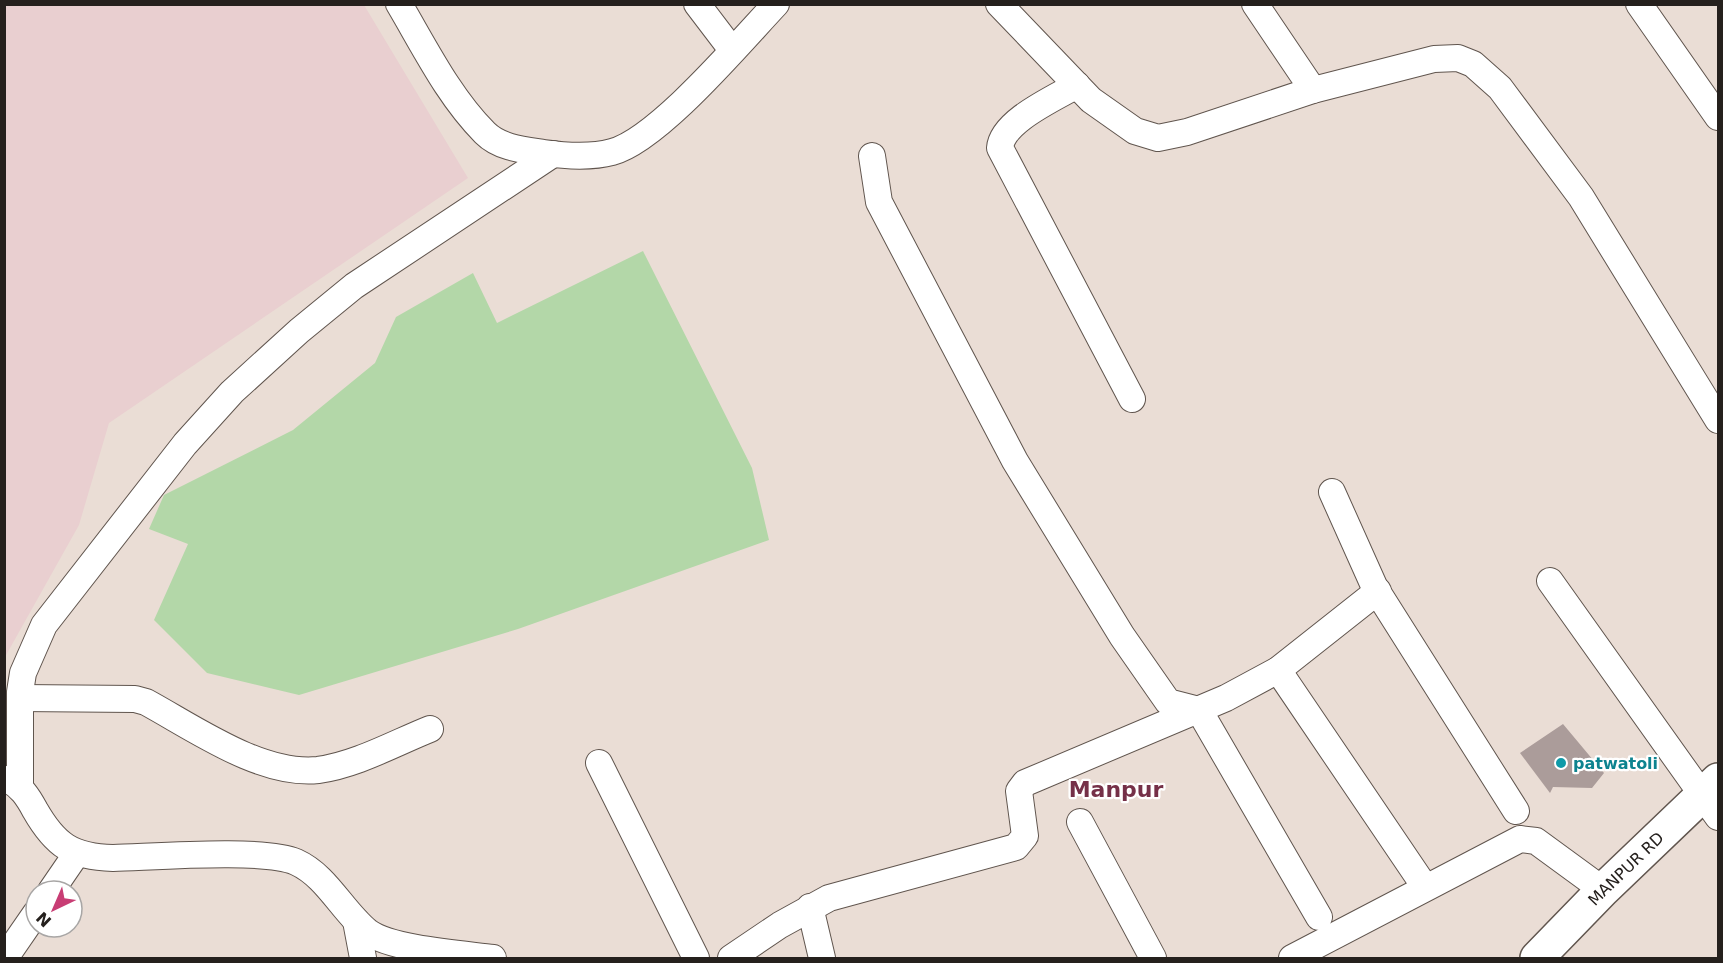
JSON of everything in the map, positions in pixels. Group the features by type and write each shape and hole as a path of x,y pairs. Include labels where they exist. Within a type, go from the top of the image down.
{"main road":[{"name":"MANPUR RD","path":"1537,958 1603,890 1713,798"}],"street":[{"path":"399,4 441,75 468,114 487,135 511,148 588,156 614,152 639,139 704,82 776,4"},
{"path":"697,4 732,50"},
{"path":"999,4 1084,92 1135,131 1158,138 1187,132 1313,90 1434,59 1458,58 1485,74 1500,88 1581,197 1719,420"},
{"path":"1255,4 1313,90"},
{"path":"1639,4 1719,117"},
{"path":"1084,92 1015,122 1001,139 1000,148 1132,399"},
{"path":"493,958 387,941 369,932 356,921 312,873 295,862 276,857 102,857 77,853 51,836 12,782 23,673 44,625 185,444 232,392 354,286 552,154"},
{"path":"872,156 879,202 1016,461 1047,514 1122,636 1168,702 1199,710 1319,917"},
{"path":"1332,492 1378,591 1516,811"},
{"path":"1550,581 1713,798"},
{"path":"731,958 810,907 857,889 1016,847 1025,836 1019,791 1025,783 1199,710 1278,670 1378,591"},
{"path":"1278,670 1425,887"},
{"path":"21,698 135,699 146,702 242,754 271,765 295,770 319,770 430,729"},
{"path":"599,763 696,958"},
{"path":"1080,822 1153,958"},
{"path":"1292,958 1520,839 1536,841 1603,890"},
{"path":"59,879 77,853"},
{"path":"810,907 822,958"},
{"path":"356,921 363,958"},
{"path":"5,958 24,930"}],"shaded area":[{"path":"5,4 364,5 468,178 109,423 79,525 5,657"}],"green space":[{"path":"643,251 752,468 769,540 518,629 299,695 207,673 154,620 188,544 149,529 164,495 293,430 375,363 396,317 473,273 497,323"}],"building":[{"name":"patwatoli","path":"1563,724 1604,773 1592,788 1553,787 1550,793 1520,753"}],"place":[{"name":"patwatoli","path":"1561,763"}],"district":[{"name":"Manpur","path":"1116,789"}]}
